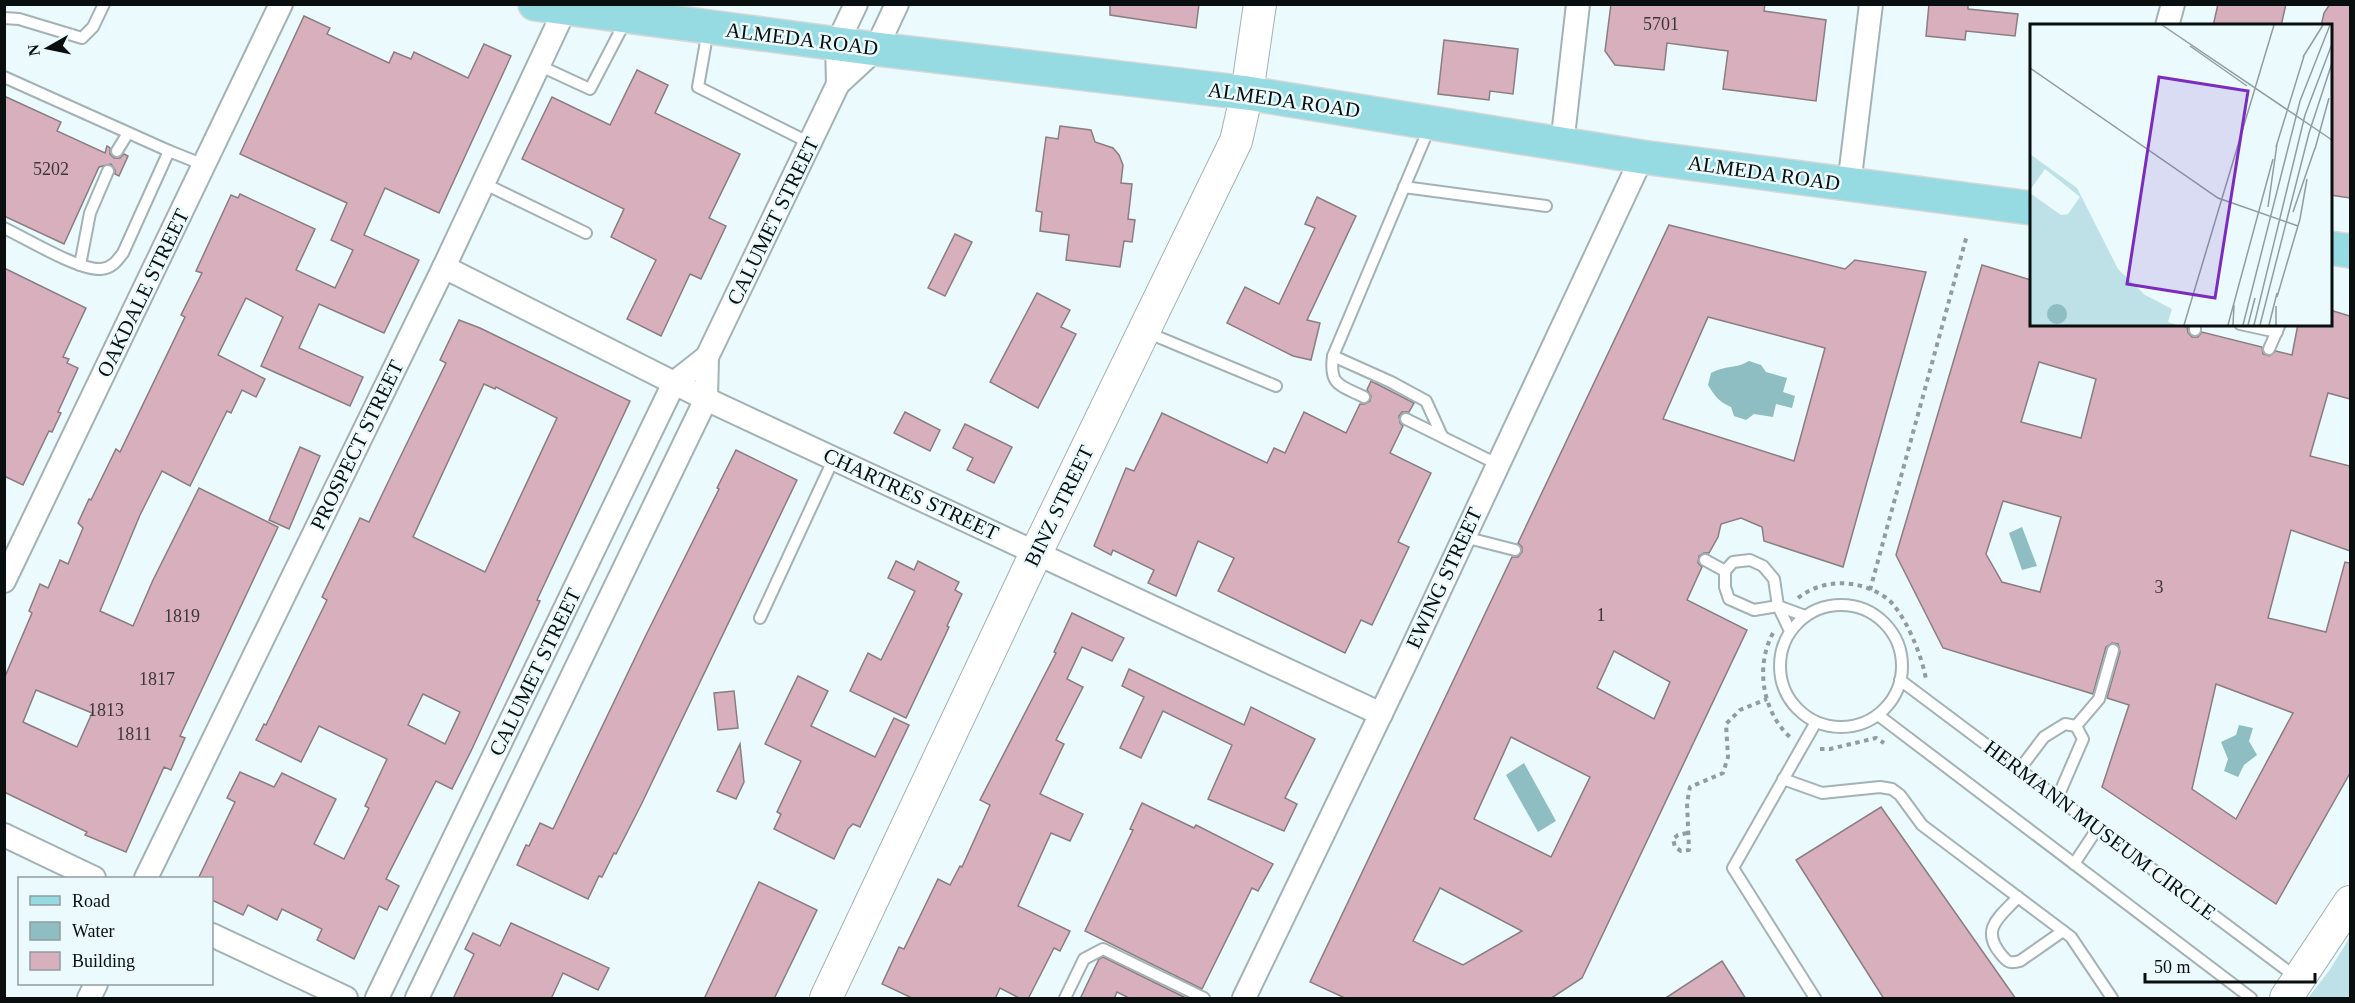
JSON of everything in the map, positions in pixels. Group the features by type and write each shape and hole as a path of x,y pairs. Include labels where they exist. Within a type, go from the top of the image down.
{"main road":[{"name":"BINZ STREET","path":"826,999 1036,553 1236,141 1247,93 1260,4"},
{"name":"ALMEDA ROAD","path":"550,7 638,13 709,27 837,44 1247,93 1562,145 2030,208"},
{"path":"2293,989 2350,902"}],"street":[{"name":"OAKDALE STREET","path":"4,581 281,4"},
{"path":"837,44 856,4"},
{"path":"876,49 897,4"},
{"path":"1562,145 1578,4"},
{"path":"1849,185 1871,4"},
{"path":"2168,24 2173,4"},
{"name":"PROSPECT STREET","path":"147,877 483,183 538,64 550,7"},
{"name":"CALUMET STREET","path":"837,44 838,84"},
{"name":"CALUMET STREET","path":"417,999 706,399 707,357 838,84 876,49"},
{"name":"EWING STREET","path":"1244,999 1381,714 1642,156"},
{"name":"CHARTRES STREET","path":"444,267 706,399 1381,714"},
{"name":"CALUMET STREET","path":"377,999 674,383 707,357"},
{"path":"4,835 90,877"},
{"path":"213,935 346,999"},
{"path":"88,999 95,985"}],"lane":[{"path":"4,18 19,18 82,38 93,27 104,4"},
{"path":"538,64 590,89 638,13"},
{"path":"709,27 698,87 810,143"},
{"path":"4,77 204,165"},
{"path":"1364,397 1339,384 1333,378 1331,372 1333,356 1431,123"},
{"path":"117,151 128,133"},
{"path":"4,228 80,265 100,269 113,265 123,253 169,151"},
{"path":"80,265 90,213 108,171"},
{"path":"483,183 586,233"},
{"path":"1404,187 1546,206"},
{"path":"2259,326 2278,328 2269,349"},
{"path":"1144,331 1276,386"},
{"path":"1333,356 1391,382 1426,401 1442,436"},
{"path":"1406,419 1497,464"},
{"path":"760,618 834,458"},
{"path":"1464,537 1515,550"},
{"path":"1705,560 1725,571"},
{"path":"1790,631 1783,611 1774,579 1763,566 1750,560 1733,562 1725,571 1725,587 1729,598 1754,610 1783,611 1805,616"},
{"path":"1845,604 1866,609 1883,621 1896,638 1902,659 1900,680 1892,699 1878,715 1864,723 1848,727 1831,726 1816,722 1798,710 1786,692 1780,672 1782,651 1790,631 1805,616 1824,607 1845,604"},
{"path":"2076,726 2100,699 2113,650"},
{"name":"HERMANN MUSEUM CIRCLE","path":"1900,680 2097,829 2293,989"},
{"name":"HERMANN MUSEUM CIRCLE","path":"1878,715 2251,999"},
{"path":"1815,999 1733,868 1816,722"},
{"path":"2019,770 2044,737 2066,724 2076,726"},
{"path":"2058,799 2083,740 2076,726"},
{"path":"1784,779 1822,793 1880,787 1892,789 1900,795 1922,825 2078,944 2112,999"},
{"path":"2074,864 2097,829"},
{"path":"2018,897 1994,923 1991,931 1992,940 2006,962 2020,961 2063,931"},
{"path":"1065,999 1084,959 1103,949 1204,999"}],"path":[{"path":"1870,590 1967,235"},
{"path":"1892,747 1876,738 1830,748 1809,748 1790,737 1777,723 1767,699 1762,668 1766,646 1783,611 1799,596 1820,584 1848,582 1887,598 1899,614 1924,665 1927,682"},
{"path":"1687,833 1678,835 1674,839 1675,847 1681,851 1689,850 1690,840 1687,833 1690,787 1723,773 1728,758 1726,724 1740,710 1767,699"}],"shaded area":[{"path":"2350,937 2350,998 2308,998 2329,971"}],"water":[{"path":"1749,361 1761,365 1766,372 1787,378 1783,392 1795,396 1792,408 1776,404 1773,417 1754,414 1746,420 1734,416 1731,407 1723,403 1708,385 1711,373"},
{"path":"2022,527 2037,566 2022,570 2009,533"},
{"path":"2239,725 2253,728 2249,741 2257,755 2244,765 2238,777 2224,771 2228,759 2221,742 2236,735"},
{"path":"1524,763 1556,821 1538,832 1506,775"}],"building":[{"path":"1110,4 1199,4 1196,28 1110,15"},
{"path":"1611,4 1765,4 1764,11 1826,20 1816,101 1723,89 1728,51 1667,43 1664,70 1615,65 1605,51"},
{"path":"1929,4 1968,4 1968,9 2018,14 2015,36 1966,31 1965,40 1926,36"},
{"path":"2218,4 2286,4 2281,24 2213,24"},
{"path":"2330,4 2350,4 2350,198 2331,195 2331,24 2321,24 2324,13"},
{"path":"304,16 330,28 327,34 389,63 394,52 411,59 414,52 468,78 484,44 511,56 439,213 385,188 364,235 419,260 384,333 319,304 299,348 363,377 350,406 261,366 283,317 246,298 218,355 265,379 256,397 242,390 231,413 227,411 190,486 162,471 140,515 100,611 133,626 153,580 199,488 278,527 180,736 185,738 171,770 164,767 126,852 85,835 87,832 4,792 4,679 32,613 29,611 40,584 48,588 60,560 68,564 83,528 78,523 89,499 91,500 116,449 120,452 185,317 181,315 202,273 196,271 231,195 238,198 240,194 315,229 296,270 335,288 353,250 331,240 347,203 240,154","holes":["36,690 92,713 77,747 23,722"]},
{"path":"1444,40 1518,49 1513,94 1490,91 1489,100 1438,94"},
{"path":"637,70 668,85 655,113 740,154 709,218 726,226 701,279 690,274 661,336 627,319 656,260 611,237 624,209 522,159 552,97 610,125"},
{"path":"4,96 61,122 57,131 105,153 107,146 114,158 120,158 124,154 128,156 119,176 115,174 111,164 99,167 64,244 4,216"},
{"path":"1060,126 1091,130 1095,142 1113,148 1119,155 1123,165 1121,183 1132,184 1128,219 1135,220 1132,242 1124,241 1120,267 1066,260 1069,235 1040,231 1042,212 1036,211 1046,137 1058,139"},
{"path":"1317,197 1356,216 1307,320 1320,323 1311,360 1293,356 1227,323 1245,287 1279,304 1315,228 1305,224"},
{"path":"1669,225 1845,269 1855,260 1926,272 1843,567 1764,541 1762,527 1741,518 1721,524 1718,537 1709,553 1699,556 1698,563 1702,567 1687,600 1747,630 1582,978 1550,999 1347,999 1310,982 1512,557 1518,557 1522,552 1522,547 1518,543","holes":["1708,317 1825,348 1794,461 1663,419","1614,651 1670,682 1654,719 1597,688","1511,737 1590,777 1551,857 1474,819","1440,888 1522,931 1463,965 1413,941"]},
{"path":"955,234 972,242 945,296 928,288"},
{"path":"1982,265 2030,280 2030,326 2183,326 2187,327 2192,337 2198,337 2202,332 2262,347 2263,354 2269,356 2276,351 2292,355 2298,326 2331,326 2331,310 2350,316 2350,399 2328,393 2310,456 2350,466 2350,551 2291,530 2268,618 2326,632 2345,562 2350,563 2350,773 2276,904 2102,787 2129,705 2107,698 2120,652 2118,644 2112,643 2106,647 2093,694 1943,648 1896,555","holes":["2039,362 2096,379 2081,438 2021,422","2003,501 2061,517 2040,592 2002,582 1986,554","2216,684 2293,713 2236,819 2192,789"]},
{"path":"4,268 86,308 63,357 69,359 67,363 78,368 58,412 61,413 52,432 49,431 23,485 4,476"},
{"path":"1037,293 1070,310 1061,327 1076,334 1038,408 990,382"},
{"path":"459,320 630,401 537,600 540,601 472,749 452,789 436,781 386,879 399,886 387,910 379,906 354,959 317,940 322,929 282,909 277,920 248,905 243,915 213,900 213,877 199,877 235,802 227,798 240,772 274,787 282,773 336,799 314,844 344,859 369,808 365,806 387,759 319,726 301,762 256,740 264,724 266,725 327,600 322,597 360,518 369,522 446,363 440,360","holes":["484,384 495,389 496,387 557,418 485,572 413,537","423,694 460,712 445,744 408,725"]},
{"path":"1371,381 1414,403 1409,412 1402,412 1399,416 1403,426 1390,453 1431,473 1398,542 1409,547 1372,625 1361,620 1345,653 1218,591 1234,558 1198,541 1176,596 1148,583 1154,570 1113,550 1111,555 1094,546 1126,468 1134,471 1162,413 1267,463 1274,448 1285,453 1304,412 1346,433 1360,404 1370,401 1371,396 1367,390"},
{"path":"905,412 940,430 930,451 894,433"},
{"path":"965,424 1012,447 994,483 967,470 973,458 953,448"},
{"path":"300,447 320,456 289,529 269,520"},
{"path":"736,450 797,480 641,805 616,854 614,853 602,877 599,876 588,899 517,865 540,823 553,829"},
{"path":"896,561 914,570 918,561 959,582 955,590 962,594 906,718 850,691 868,653 881,660 915,591 888,578"},
{"path":"1072,613 1124,638 1112,661 1082,647 1067,679 1083,687 1056,740 1064,744 1040,794 1083,814 1070,841 1051,833 1018,906 1070,931 1060,951 1054,948 1028,999 1021,999 1000,988 995,999 914,999 882,984 899,947 904,949 938,879 950,885 960,866 962,867 990,805 980,800 1056,653 1054,652"},
{"path":"1129,669 1244,725 1251,707 1315,739 1285,798 1297,804 1284,831 1208,799 1232,745 1163,711 1141,758 1120,748 1144,697 1122,686"},
{"path":"798,676 828,691 811,726 875,757 894,718 909,725 860,827 853,824 848,829 834,859 774,829 781,814 777,812 801,761 765,744"},
{"path":"734,691 738,728 718,730 714,693"},
{"path":"740,744 744,782 736,799 717,791"},
{"path":"1142,803 1194,828 1196,825 1273,864 1258,891 1252,888 1202,989 1085,931 1133,830 1130,829"},
{"path":"1881,807 2016,999 1884,999 1796,860"},
{"path":"759,882 817,910 774,999 704,999"},
{"path":"511,923 609,968 598,990 563,973 551,999 453,999 474,954 465,949 473,933 500,946"},
{"path":"1103,957 1188,999 1131,999 1117,992 1114,999 1080,999 1099,959"},
{"path":"1722,961 1746,999 1664,999"}]}
